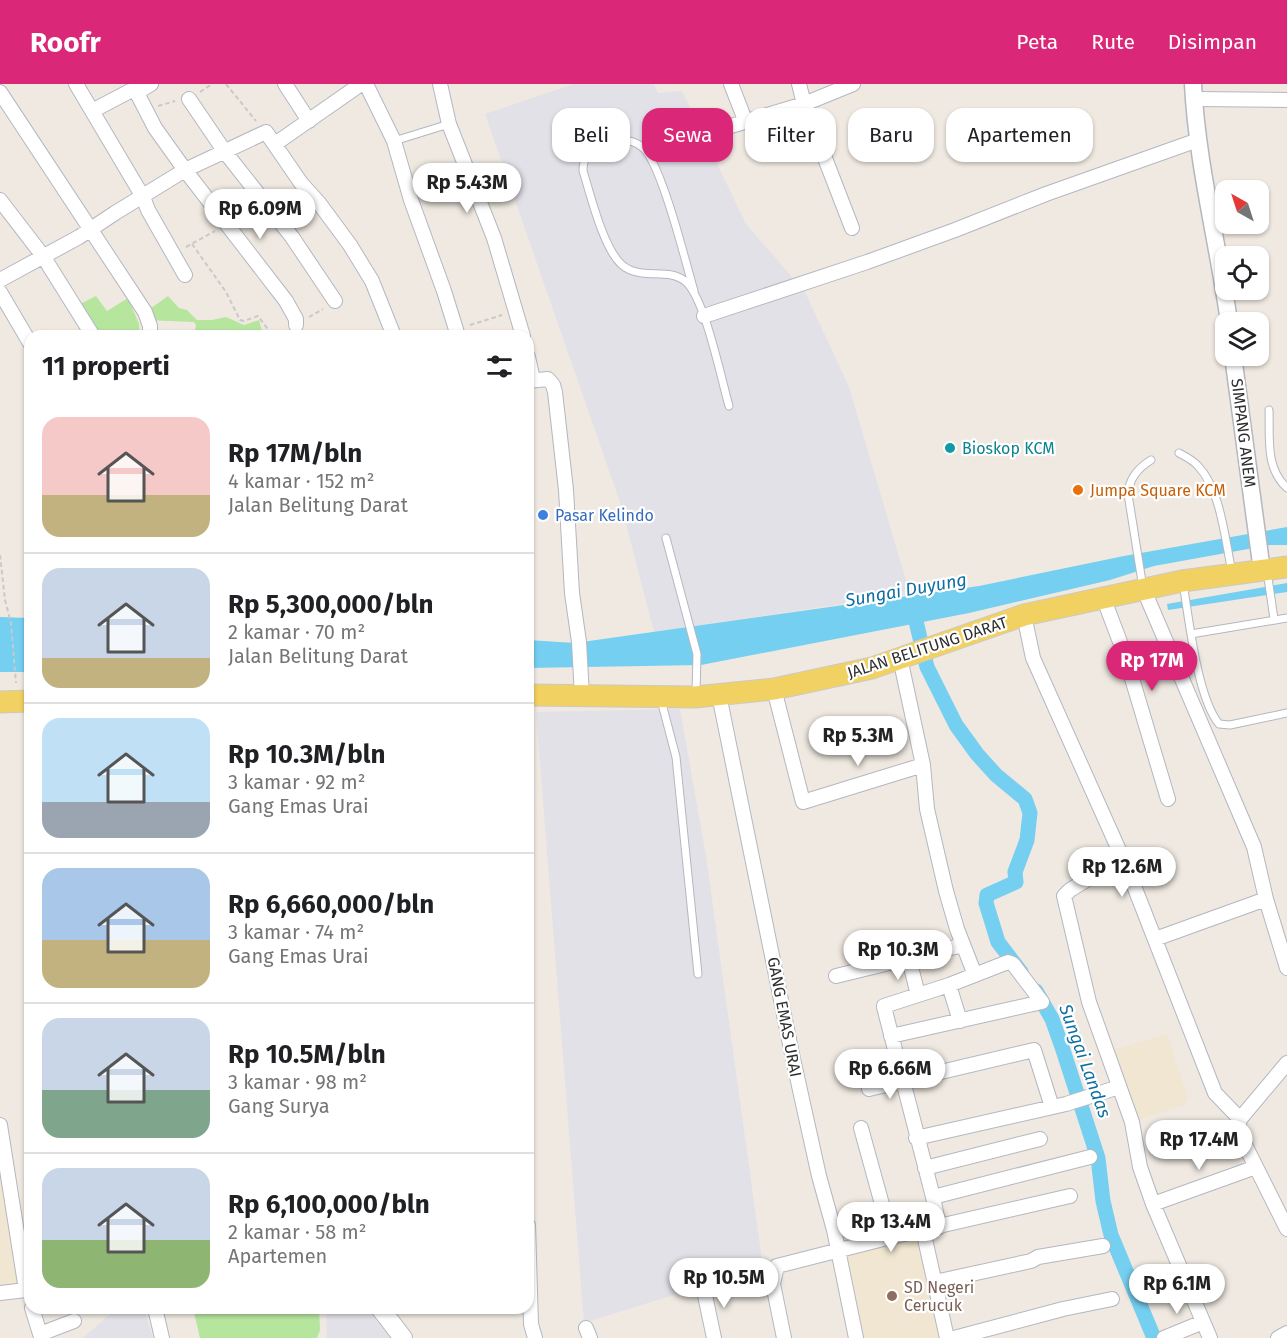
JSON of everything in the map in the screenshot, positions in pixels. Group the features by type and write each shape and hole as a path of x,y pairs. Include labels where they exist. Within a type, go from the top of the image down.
{"main road":[{"name":"JALAN BELITUNG DARAT","path":"534,695 661,698 774,689 847,675 1024,615 1143,588 1233,574 1269,565"},
{"path":"385,1314 403,1338"}],"street":[{"path":"76,84 143,197 184,275"},
{"path":"92,111 130,91 136,91 151,84"},
{"path":"285,84 309,121"},
{"path":"275,144 360,84"},
{"path":"366,84 394,141 414,211 455,330"},
{"path":"440,84 450,124 494,238 521,330"},
{"path":"731,84 745,120 733,124"},
{"path":"799,84 804,104 852,228"},
{"path":"789,108 853,84"},
{"path":"136,91 155,128 286,301 296,319 296,325"},
{"path":"1228,312 1198,140 1194,91 1287,100"},
{"path":"0,92 145,312 150,330"},
{"path":"189,99 225,152 292,237 335,301"},
{"path":"0,280 91,229 185,170 266,132 350,245 372,280 392,330"},
{"path":"704,316 867,262 1046,194 1198,140"},
{"path":"0,200 43,256 89,330"},
{"path":"0,292 24,333"},
{"name":"SIMPANG ANEM","path":"1234,366 1254,511 1269,565"},
{"path":"534,381 550,380 555,392 566,490 572,593 579,642 582,696"},
{"path":"1143,588 1254,847 1266,899 1287,968"},
{"path":"1103,597 1125,655 1168,800"},
{"path":"1024,615 1033,658 1122,858 1215,1093 1240,1119"},
{"path":"914,653 927,809 946,891 975,975"},
{"path":"774,689 803,802 923,765"},
{"name":"GANG EMAS URAI","path":"719,695 792,1054 819,1176 834,1230 856,1338"},
{"path":"1122,858 1064,896 1089,1002 1132,1122 1140,1167 1153,1204 1210,1338"},
{"path":"1155,939 1266,899"},
{"path":"836,976 963,945"},
{"path":"909,959 918,995"},
{"path":"891,1036 1042,1002 1010,962 884,1006 891,1036 916,1138 933,1197 939,1227"},
{"path":"949,985 960,1021"},
{"path":"870,1089 1034,1050 1052,1107"},
{"path":"1287,1063 1240,1119 1238,1131 1256,1167 1282,1207 1287,1229"},
{"path":"916,1138 1052,1107 1119,1087"},
{"path":"0,1125 24,1264"},
{"path":"861,1128 891,1237"},
{"path":"925,1168 1040,1139"},
{"path":"933,1197 1090,1157"},
{"path":"1153,1204 1256,1167"},
{"path":"784,1338 773,1284 777,1266 1070,1196"},
{"path":"923,1230 947,1338"},
{"path":"935,1282 1031,1261 1038,1257 1103,1246"},
{"path":"703,1286 714,1338"},
{"path":"0,1293 24,1288"},
{"path":"954,1338 1063,1309 1112,1299"},
{"path":"34,1314 41,1336 74,1321"},
{"path":"156,1314 162,1338"},
{"path":"531,1314 535,1338"},
{"path":"1164,1338 1203,1322"},
{"path":"1278,1338 1287,1334"}],"lane":[{"path":"394,141 450,124"},
{"path":"693,291 686,281 676,275 632,272 622,266 612,252 583,171 583,162 587,153 608,142 622,139 632,141 644,148 653,162 668,202 693,291 704,316 729,406"},
{"path":"1269,410 1272,468 1278,480 1287,488"},
{"path":"1179,453 1193,460 1207,477 1216,498 1233,574"},
{"path":"1143,588 1128,494 1129,486 1141,466 1151,460"},
{"path":"666,538 697,654 695,697"},
{"path":"1269,565 1274,619"},
{"path":"1182,581 1191,634 1211,714 1219,724 1230,724 1287,713"},
{"path":"1191,634 1287,618"},
{"path":"661,698 676,757 698,974"}],"path":[{"path":"226,84 266,132"},
{"path":"192,244 226,292 240,320 244,321 258,316 268,330"},
{"path":"285,330 335,301"},
{"path":"462,330 516,311"},
{"path":"0,555 5,600 11,623 16,702"}],"shaded area":[{"path":"573,84 654,84 658,93 682,91 690,108 642,108 642,162 716,162 746,224 805,292 849,387 910,594 654,632 621,505 485,114"},
{"path":"680,709 706,856 763,1267 584,1323 536,712"},
{"path":"1167,1034 1188,1099 1185,1100 1186,1104 1136,1121 1113,1050"},
{"path":"0,1155 24,1290 0,1293"},
{"name":"SD Negeri Cerucuk","path":"921,1236 941,1338 861,1338 842,1255"},
{"path":"110,1314 146,1314 153,1338 83,1338"},
{"path":"326,1314 372,1314 390,1338 327,1338"}],"green space":[{"path":"96,296 107,311 128,298 140,330 90,330 80,304"},
{"path":"168,296 179,308 187,310 197,320 226,317 244,325 259,320 262,330 195,330 194,322 146,320 147,311"},
{"path":"194,1314 319,1314 320,1330 317,1338 200,1338"}],"water":[{"path":"1287,527 1287,545 1270,545 1154,566 1110,580 969,613 701,665 534,668 534,640 575,643 979,586 1124,556"},
{"path":"1287,583 1287,592 1168,610 1167,604"},
{"path":"0,617 24,618 24,672 0,672"}],"waterway":[{"name":"Sungai Landas","path":"913,609 927,667 956,725 996,775 1025,799 1030,813 1027,840 1015,872 1016,882 987,895 986,903 998,942 1021,972"},
{"name":"Sungai Landas","path":"1036,991 1052,1019 1098,1158 1103,1201 1111,1235 1154,1338"}],"place":[{"name":"Bioskop KCM","path":"950,448"},
{"name":"Jumpa Square KCM","path":"1078,490"},
{"name":"Pasar Kelindo","path":"543,515"},
{"name":"SD Negeri Cerucuk","path":"892,1296"}],"water label":[{"name":"Sungai Duyung","path":"906,590"}]}
